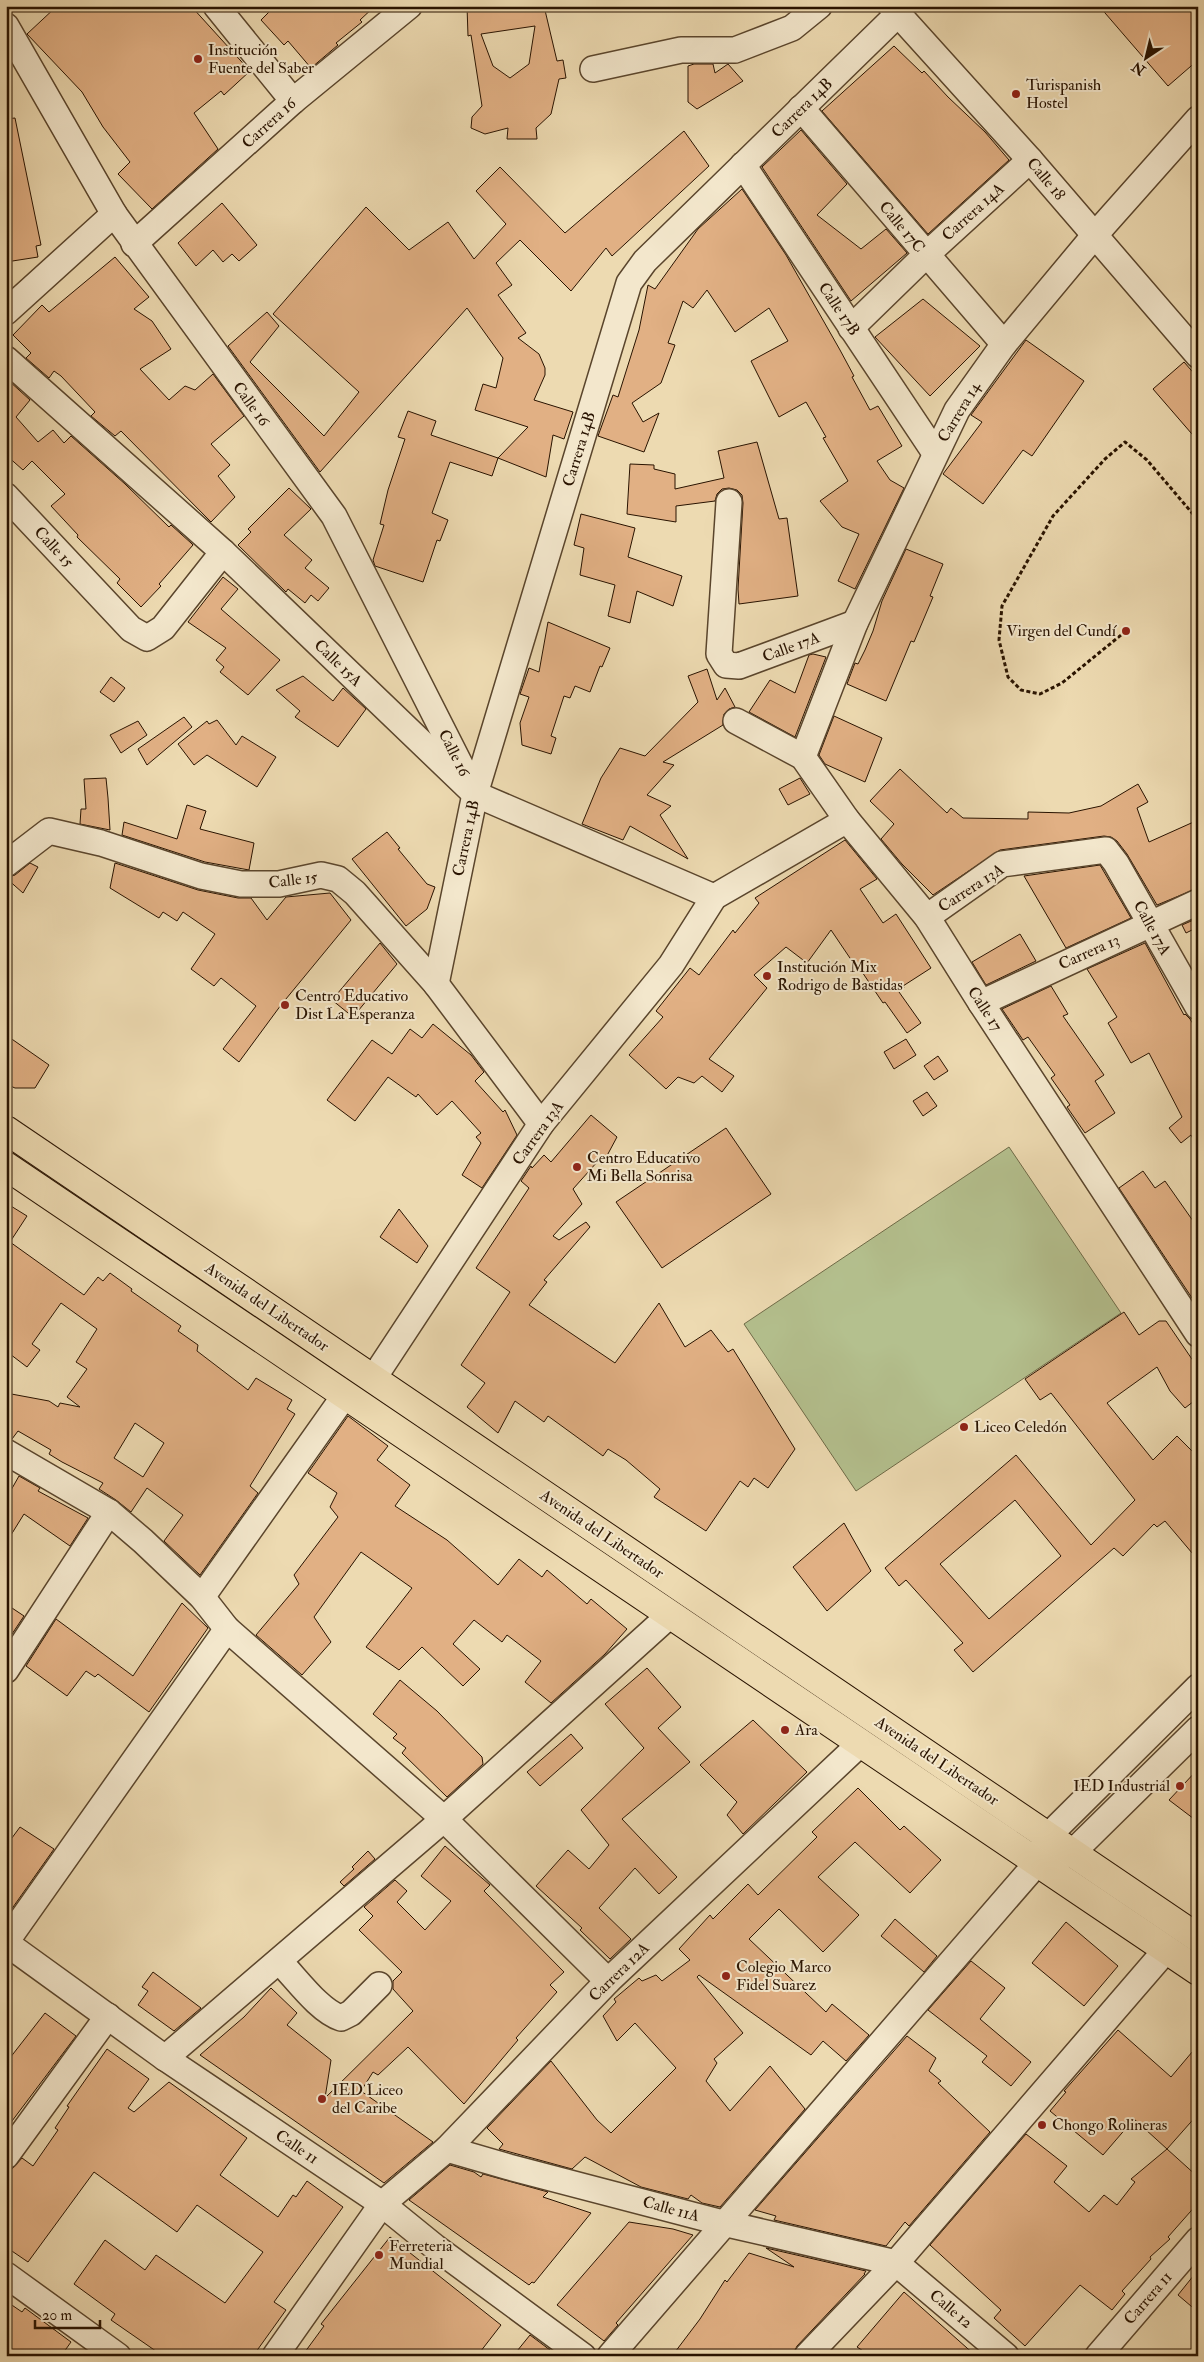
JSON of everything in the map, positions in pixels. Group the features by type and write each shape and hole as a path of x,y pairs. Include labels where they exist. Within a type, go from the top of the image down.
{"main road":[{"name":"Avenida del Libertador","path":"6,1130 1198,1938"},
{"name":"Avenida del Libertador","path":"6,1166 1198,1971"}],"street":[{"path":"6,9 9,6"},
{"path":"216,6 293,101"},
{"name":"Carrera 16","path":"134,244 293,101 409,6"},
{"path":"593,70 681,50 735,50 792,28 819,6"},
{"name":"Carrera 14B","path":"436,984 475,794 629,282 645,261 801,108 895,10"},
{"name":"Calle 18","path":"895,10 1030,160 1198,355"},
{"name":"Calle 16","path":"6,26 114,214 134,244 334,516 475,794"},
{"name":"Calle 17C","path":"801,108 1004,344"},
{"name":"Carrera 14","path":"803,757 855,623 957,410 1004,344 1094,236 1198,119"},
{"name":"Carrera 14A","path":"851,328 926,255 1030,160"},
{"name":"Calle 17B","path":"743,165 935,453"},
{"path":"6,312 114,214"},
{"name":"Calle 15A","path":"6,358 223,552 475,794 714,897"},
{"name":"Calle 15","path":"6,496 131,628 147,638 163,628 223,552"},
{"name":"Calle 17A","path":"729,502 719,654 726,665 739,666 855,623"},
{"name":"Calle 17","path":"736,720 803,757 847,820 927,917 981,1003 1198,1334"},
{"path":"714,897 847,820"},
{"name":"Calle 15","path":"6,864 49,831 101,843 200,876 241,884 279,884 321,875 338,879 356,892 436,984 541,1124"},
{"name":"Calle 17A","path":"1106,850 1116,862 1198,1007"},
{"name":"Carrera 13A","path":"927,917 1002,864 1106,850"},
{"name":"Carrera 13A","path":"373,1379 541,1124 670,965 714,897"},
{"name":"Carrera 13","path":"981,1003 1198,902"},
{"path":"202,1597 345,1395"},
{"path":"6,1452 109,1512 143,1541 202,1597 227,1628 444,1819 608,1981"},
{"path":"6,1670 109,1512"},
{"path":"165,2058 444,1819 670,1614"},
{"path":"6,1942 227,1628"},
{"path":"610,2356 1036,1862 1048,1836 1198,1687"},
{"path":"1036,1862 1072,1853 1198,1729"},
{"name":"Carrera 12A","path":"275,2356 382,2204 447,2149 608,1981 861,1743"},
{"name":"Calle 11","path":"6,1942 165,2058 382,2204 435,2247 584,2356"},
{"path":"807,2356 896,2263 1166,1950"},
{"path":"279,1961 321,2006 331,2015 341,2018 351,2013 380,1985"},
{"path":"6,2156 108,2016"},
{"name":"Calle 11A","path":"447,2149 723,2223 896,2263"},
{"name":"Carrera 11","path":"1098,2356 1198,2240"},
{"name":"Calle 12","path":"896,2263 1006,2356"},
{"path":"6,2275 118,2356"}],"path":[{"path":"1126,631 1062,683 1040,694 1021,690 1008,677 999,640 1002,606 1052,516 1105,459 1125,442 1148,460 1198,520"}],"green space":[{"path":"1009,1147 1121,1313 856,1491 744,1324"}],"building":[{"path":"57,6 191,6 250,71 224,95 221,91 194,113 218,149 152,209 118,174 130,162 103,127 82,92 27,34"},
{"path":"275,6 375,6 360,20 362,22 336,43 338,45 311,68 288,41 284,45 261,20"},
{"path":"467,6 544,6 557,61 563,60 566,78 559,79 551,114 536,128 537,139 507,139 508,128 485,134 471,128 472,117 482,106 471,35 468,36","holes":["535,26 529,64 510,78 493,66 481,34"]},
{"path":"1099,6 1190,6 1198,15 1198,60 1168,86"},
{"path":"894,46 922,73 924,71 985,132 1009,160 928,234 822,111"},
{"path":"694,64 713,64 715,73 728,64 743,81 697,109 688,102 688,66"},
{"path":"15,118 41,245 36,246 38,257 6,262 6,119"},
{"path":"801,130 847,184 817,215 861,249 886,229 907,253 851,301 762,167"},
{"path":"684,131 709,166 612,256 606,248 571,291 520,240 496,263 512,285 498,295 526,333 518,338 539,354 545,368 545,375 534,400 573,412 564,439 553,435 546,477 498,458 528,427 475,410 483,384 496,388 503,358 467,308 320,472 228,346 267,312 279,326 250,362 324,436 359,392 273,314 366,207 409,250 448,222 474,259 506,224 476,191 500,167 565,233"},
{"path":"742,189 786,255 840,350 870,410 878,406 902,446 877,461 890,480 904,488 855,589 838,581 859,534 842,527 820,501 848,481 823,438 826,437 806,402 779,417 751,361 788,341 769,308 735,332 707,290 693,308 683,301 668,343 675,345 661,383 632,403 643,422 659,413 644,452 598,436 613,395 618,397 639,330 648,285 655,289 698,229"},
{"path":"222,203 257,245 239,261 232,254 223,262 213,250 196,266 178,243"},
{"path":"115,257 149,297 134,309 152,321 171,349 140,369 169,400 185,386 195,390 213,374 244,416 211,444 230,465 218,476 235,497 211,522 121,431 115,436 91,416 95,412 61,376 54,371 49,378 26,358 31,353 13,335 42,305 49,312"},
{"path":"923,299 980,346 930,396 875,337"},
{"path":"1026,340 1084,381 1032,456 1023,450 983,504 943,474 982,422 971,415"},
{"path":"1184,362 1198,378 1198,441 1153,389"},
{"path":"8,380 30,400 16,417 38,442 53,430 64,443 71,436 125,484 169,527 171,525 193,545 159,584 161,586 141,607 117,583 120,579 77,537 78,535 51,506 65,494 32,461 23,470 6,455 6,382"},
{"path":"408,411 436,421 431,435 498,458 492,476 450,462 432,513 448,520 440,541 437,540 423,582 375,566 373,560 384,525 380,524 388,490 405,439 398,437"},
{"path":"757,442 779,519 787,518 798,596 739,604 742,495 737,490 722,489 717,494 715,501 676,506 676,522 627,514 630,464 654,465 654,469 675,474 675,489 724,478 718,451"},
{"path":"289,488 311,509 284,535 312,560 305,568 329,588 318,601 311,595 305,603 288,589 286,592 238,545 251,532 248,529"},
{"path":"581,514 635,528 628,557 682,576 673,606 637,591 630,623 608,616 615,585 580,575 584,548 574,545"},
{"path":"906,549 943,564 930,596 933,597 914,642 911,641 886,701 847,684 855,663 858,664 865,650 882,601"},
{"path":"223,577 238,589 221,609 280,660 248,695 220,672 224,667 216,660 226,648 188,622"},
{"path":"548,622 610,648 602,667 600,666 590,692 575,686 570,698 564,696 551,736 556,738 551,754 522,745 520,723 529,697 520,694 529,668 539,672"},
{"path":"809,655 826,657 795,737 749,712 770,680 795,693"},
{"path":"707,669 717,700 725,688 735,707 729,709 724,714 723,725 663,762 674,765 647,795 671,806 660,815 688,859 630,826 623,840 582,824 601,778 620,748 645,756 698,702 688,676"},
{"path":"303,676 333,701 343,688 366,709 338,747 295,717 300,711 276,690"},
{"path":"111,677 125,688 114,702 100,692"},
{"path":"834,716 882,738 865,782 825,764 819,755"},
{"path":"184,717 192,727 147,765 138,749"},
{"path":"217,720 236,745 242,736 276,757 257,787 207,755 194,765 178,744 207,721 209,724"},
{"path":"138,721 147,735 121,753 110,735"},
{"path":"900,769 947,813 951,808 963,818 1028,819 1028,812 1069,813 1101,806 1138,784 1148,802 1137,808 1149,842 1198,820 1198,888 1157,905 1127,854 1117,841 1111,837 1104,836 1000,850 933,895 902,864 881,839 894,824 870,801"},
{"path":"106,778 110,830 80,824 81,809 86,809 84,779"},
{"path":"800,778 810,794 788,805 779,789"},
{"path":"187,805 206,811 200,829 254,843 249,870 205,862 122,835 124,822 177,839"},
{"path":"387,832 400,848 398,849 427,884 435,887 427,909 406,926 352,859"},
{"path":"845,840 877,879 860,889 883,923 896,914 931,968 903,986 904,988 899,992 921,1023 907,1033 885,1002 883,1003 856,963 854,964 831,930 807,963 786,947 754,975 767,988 709,1059 734,1076 722,1092 702,1076 694,1083 678,1077 666,1089 629,1055 663,1017 656,1011 690,968 699,975 733,930 735,933 759,903 755,898"},
{"path":"30,863 38,867 23,893 6,878 15,875"},
{"path":"115,863 198,890 238,898 251,898 267,920 286,897 330,893 351,920 281,1005 239,1062 223,1049 256,1006 221,978 214,986 191,969 215,934 183,912 177,921 163,912 159,918 110,888"},
{"path":"1100,865 1131,918 1066,948 1024,876"},
{"path":"1198,918 1198,927 1186,933 1182,925"},
{"path":"1020,934 1036,961 986,985 972,962"},
{"path":"380,943 397,964 353,1017 332,1000"},
{"path":"1145,943 1184,1015 1190,1019 1198,1032 1198,1148 1191,1135 1181,1143 1169,1128 1182,1117 1149,1053 1131,1063 1108,1023 1117,1017 1087,969"},
{"path":"1051,986 1068,1014 1063,1016 1104,1075 1095,1081 1115,1113 1085,1133 1067,1107 1070,1105 1051,1078 1055,1075 1028,1037 1023,1040 1002,1009"},
{"path":"433,1024 471,1055 484,1072 475,1081 503,1112 505,1110 517,1135 482,1188 462,1175 481,1143 476,1137 481,1133 452,1101 437,1115 418,1094 416,1097 388,1077 355,1121 327,1100 372,1040 392,1054 410,1029 422,1038"},
{"path":"6,1035 49,1065 35,1088 15,1088 6,1084"},
{"path":"906,1039 916,1055 894,1069 884,1052"},
{"path":"938,1056 948,1071 934,1080 924,1066"},
{"path":"927,1092 937,1106 923,1116 913,1101"},
{"path":"591,1115 617,1137 602,1165 598,1161 573,1189 582,1204 553,1236 559,1240 586,1222 590,1227 544,1280 547,1282 529,1305 615,1363 659,1303 685,1347 711,1330 728,1352 733,1349 795,1449 768,1488 754,1478 748,1487 740,1481 706,1531 654,1497 660,1489 626,1460 608,1449 603,1456 548,1416 544,1422 515,1401 498,1433 467,1407 485,1383 461,1365 510,1292 476,1268 529,1188 521,1181 531,1166 532,1168 544,1155 551,1162"},
{"path":"726,1128 771,1194 662,1268 616,1202"},
{"path":"1143,1171 1155,1188 1165,1181 1198,1228 1198,1307 1119,1188"},
{"path":"6,1203 27,1216 10,1242 84,1295 98,1277 103,1281 110,1273 132,1289 131,1291 181,1326 178,1331 198,1345 197,1351 248,1390 256,1378 292,1400 287,1409 295,1414 250,1486 258,1493 200,1575 164,1541 183,1515 147,1488 131,1512 99,1489 103,1483 49,1454 51,1450 18,1431 12,1439 6,1438 6,1393 49,1401 58,1407 60,1403 80,1407 67,1397 87,1369 76,1362 97,1329 61,1303 32,1344 40,1350 27,1367 6,1351","holes":["135,1423 164,1443 143,1477 114,1458"]},
{"path":"399,1209 428,1246 417,1263 380,1237"},
{"path":"1124,1312 1139,1335 1159,1321 1166,1321 1198,1368 1198,1398 1185,1408 1170,1391 1157,1367 1107,1403 1153,1460 1177,1436 1198,1457 1198,1560 1165,1521 1157,1527 1154,1524 1123,1556 1114,1548 973,1672 954,1650 963,1643 906,1580 899,1586 885,1568 1016,1455 1091,1545 1135,1500 1051,1393 1040,1400 1025,1379","holes":["1015,1500 1061,1556 989,1619 940,1564"]},
{"path":"348,1416 388,1446 377,1460 410,1485 395,1506 447,1540 498,1585 519,1559 542,1577 547,1570 587,1604 591,1599 627,1629 605,1654 551,1703 525,1682 541,1661 507,1635 502,1642 474,1620 453,1644 480,1669 463,1686 422,1647 399,1670 366,1647 412,1588 361,1552 314,1617 331,1642 302,1675 256,1635 299,1584 294,1575 338,1517 330,1507 337,1493 308,1473"},
{"path":"19,1476 40,1488 38,1491 88,1518 70,1546 24,1514 6,1543 6,1499"},
{"path":"844,1523 871,1571 827,1611 793,1567"},
{"path":"182,1603 208,1628 149,1712 98,1674 95,1677 86,1671 67,1696 26,1666 56,1619 133,1676"},
{"path":"6,1604 24,1616 6,1643"},
{"path":"647,1668 681,1707 658,1728 690,1762 622,1819 677,1877 659,1894 635,1868 599,1908 631,1939 610,1959 580,1930 582,1928 536,1886 568,1850 589,1869 609,1845 581,1810 644,1748 605,1704"},
{"path":"400,1680 437,1711 482,1757 483,1764 447,1797 402,1753 406,1748 393,1738 397,1734 373,1714"},
{"path":"753,1720 807,1772 743,1834 727,1815 737,1802 700,1765"},
{"path":"571,1734 583,1748 540,1786 527,1772"},
{"path":"1198,1769 1198,1822 1169,1800"},
{"path":"858,1788 900,1830 904,1826 941,1860 910,1893 855,1842 818,1877 859,1915 823,1952 779,1909 749,1939 826,2012 832,2004 869,2035 846,2061 823,2041 811,2055 699,1975 697,1977 743,2033 714,2059 717,2063 706,2081 730,2111 770,2066 805,2109 720,2207 702,2203 691,2195 688,2199 641,2187 585,2157 572,2169 499,2149 503,2144 487,2128 551,2061 597,2120 611,2133 676,2068 635,2023 617,2041 603,2016 616,2002 614,1999 639,1978 642,1981 656,1975 662,1981 690,1960 679,1949 710,1915 713,1919 748,1884 758,1895 817,1837 812,1832"},
{"path":"20,1827 54,1849 6,1917 6,1846"},
{"path":"445,1846 490,1885 484,1891 564,1972 550,1985 557,1992 516,2038 518,2040 464,2104 408,2047 378,2075 373,2072 361,2091 433,2142 384,2183 200,2055 244,2017 271,1988 297,2013 287,2025 331,2060 325,2098 413,2011 393,1989 393,1981 402,1972 359,1930 373,1916 364,1907 395,1880 407,1891 397,1902 425,1930 451,1901 421,1876"},
{"path":"368,1851 375,1859 344,1886 340,1882 354,1869 352,1867"},
{"path":"895,1919 937,1956 924,1972 881,1936"},
{"path":"1066,1922 1118,1966 1084,2006 1032,1963"},
{"path":"971,1961 1005,1988 980,2019 1031,2062 1011,2086 982,2062 987,2056 928,2010"},
{"path":"153,1972 201,2008 174,2031 138,2005 148,1991 142,1987"},
{"path":"45,2013 76,2036 6,2129 6,2063"},
{"path":"1118,2030 1171,2077 1198,2045 1198,2114 1167,2149 1134,2119 1103,2155 1050,2111 1066,2092 1064,2091"},
{"path":"907,2036 936,2058 929,2071 941,2081 938,2083 990,2132 909,2226 905,2222 886,2246 774,2220 776,2216 755,2210"},
{"path":"107,2049 149,2079 128,2108 134,2112 169,2082 247,2138 220,2175 278,2217 293,2195 296,2197 307,2181 343,2207 274,2302 286,2310 253,2356 163,2356 111,2320 115,2314 74,2284 105,2240 145,2270 156,2255 225,2303 263,2252 197,2205 177,2232 94,2172 28,2262 6,2247 6,2170 12,2169 22,2158 33,2166 58,2130 55,2128 69,2107 67,2106"},
{"path":"1026,2134 1067,2166 1054,2182 1089,2212 1104,2195 1117,2205 1135,2182 1131,2179 1167,2149 1198,2177 1198,2203 1168,2237 1170,2239 1150,2257 1151,2259 1122,2291 1125,2294 1112,2310 1080,2285 1025,2346 994,2318 1001,2310 930,2245"},
{"path":"450,2165 474,2172 481,2177 483,2174 548,2192 543,2197 591,2213 534,2283 532,2282 529,2285 409,2200"},
{"path":"629,2222 673,2229 693,2235 616,2323 618,2325 604,2341 557,2305"},
{"path":"390,2237 501,2325 477,2356 302,2356 324,2326 321,2324"},
{"path":"766,2248 866,2271 797,2346 793,2356 672,2356 700,2319 725,2280 727,2282 749,2253 794,2267"},
{"path":"1198,2270 1198,2312 1178,2295"},
{"path":"904,2292 976,2356 871,2356 857,2347"},
{"path":"6,2301 22,2312 25,2308 71,2342 61,2356 6,2356"},
{"path":"530,2335 558,2356 513,2356"}],"place":[{"name":"Institución Fuente del Saber","path":"198,59"},
{"name":"Turispanish Hostel","path":"1016,94"},
{"name":"Virgen del Cundí","path":"1126,631"},
{"name":"Institución Mix Rodrigo de Bastidas","path":"767,976"},
{"name":"Centro Educativo Dist La Esperanza","path":"285,1005"},
{"name":"Centro Educativo Mi Bella Sonrisa","path":"577,1167"},
{"name":"Liceo Celedón","path":"964,1427"},
{"name":"Ara","path":"785,1730"},
{"name":"IED Industrial","path":"1180,1786"},
{"name":"Colegio Marco Fidel Suarez","path":"726,1976"},
{"name":"IED Liceo del Caribe","path":"322,2099"},
{"name":"Chongo Rolineras","path":"1042,2125"},
{"name":"Ferreteria Mundial","path":"379,2255"}]}
